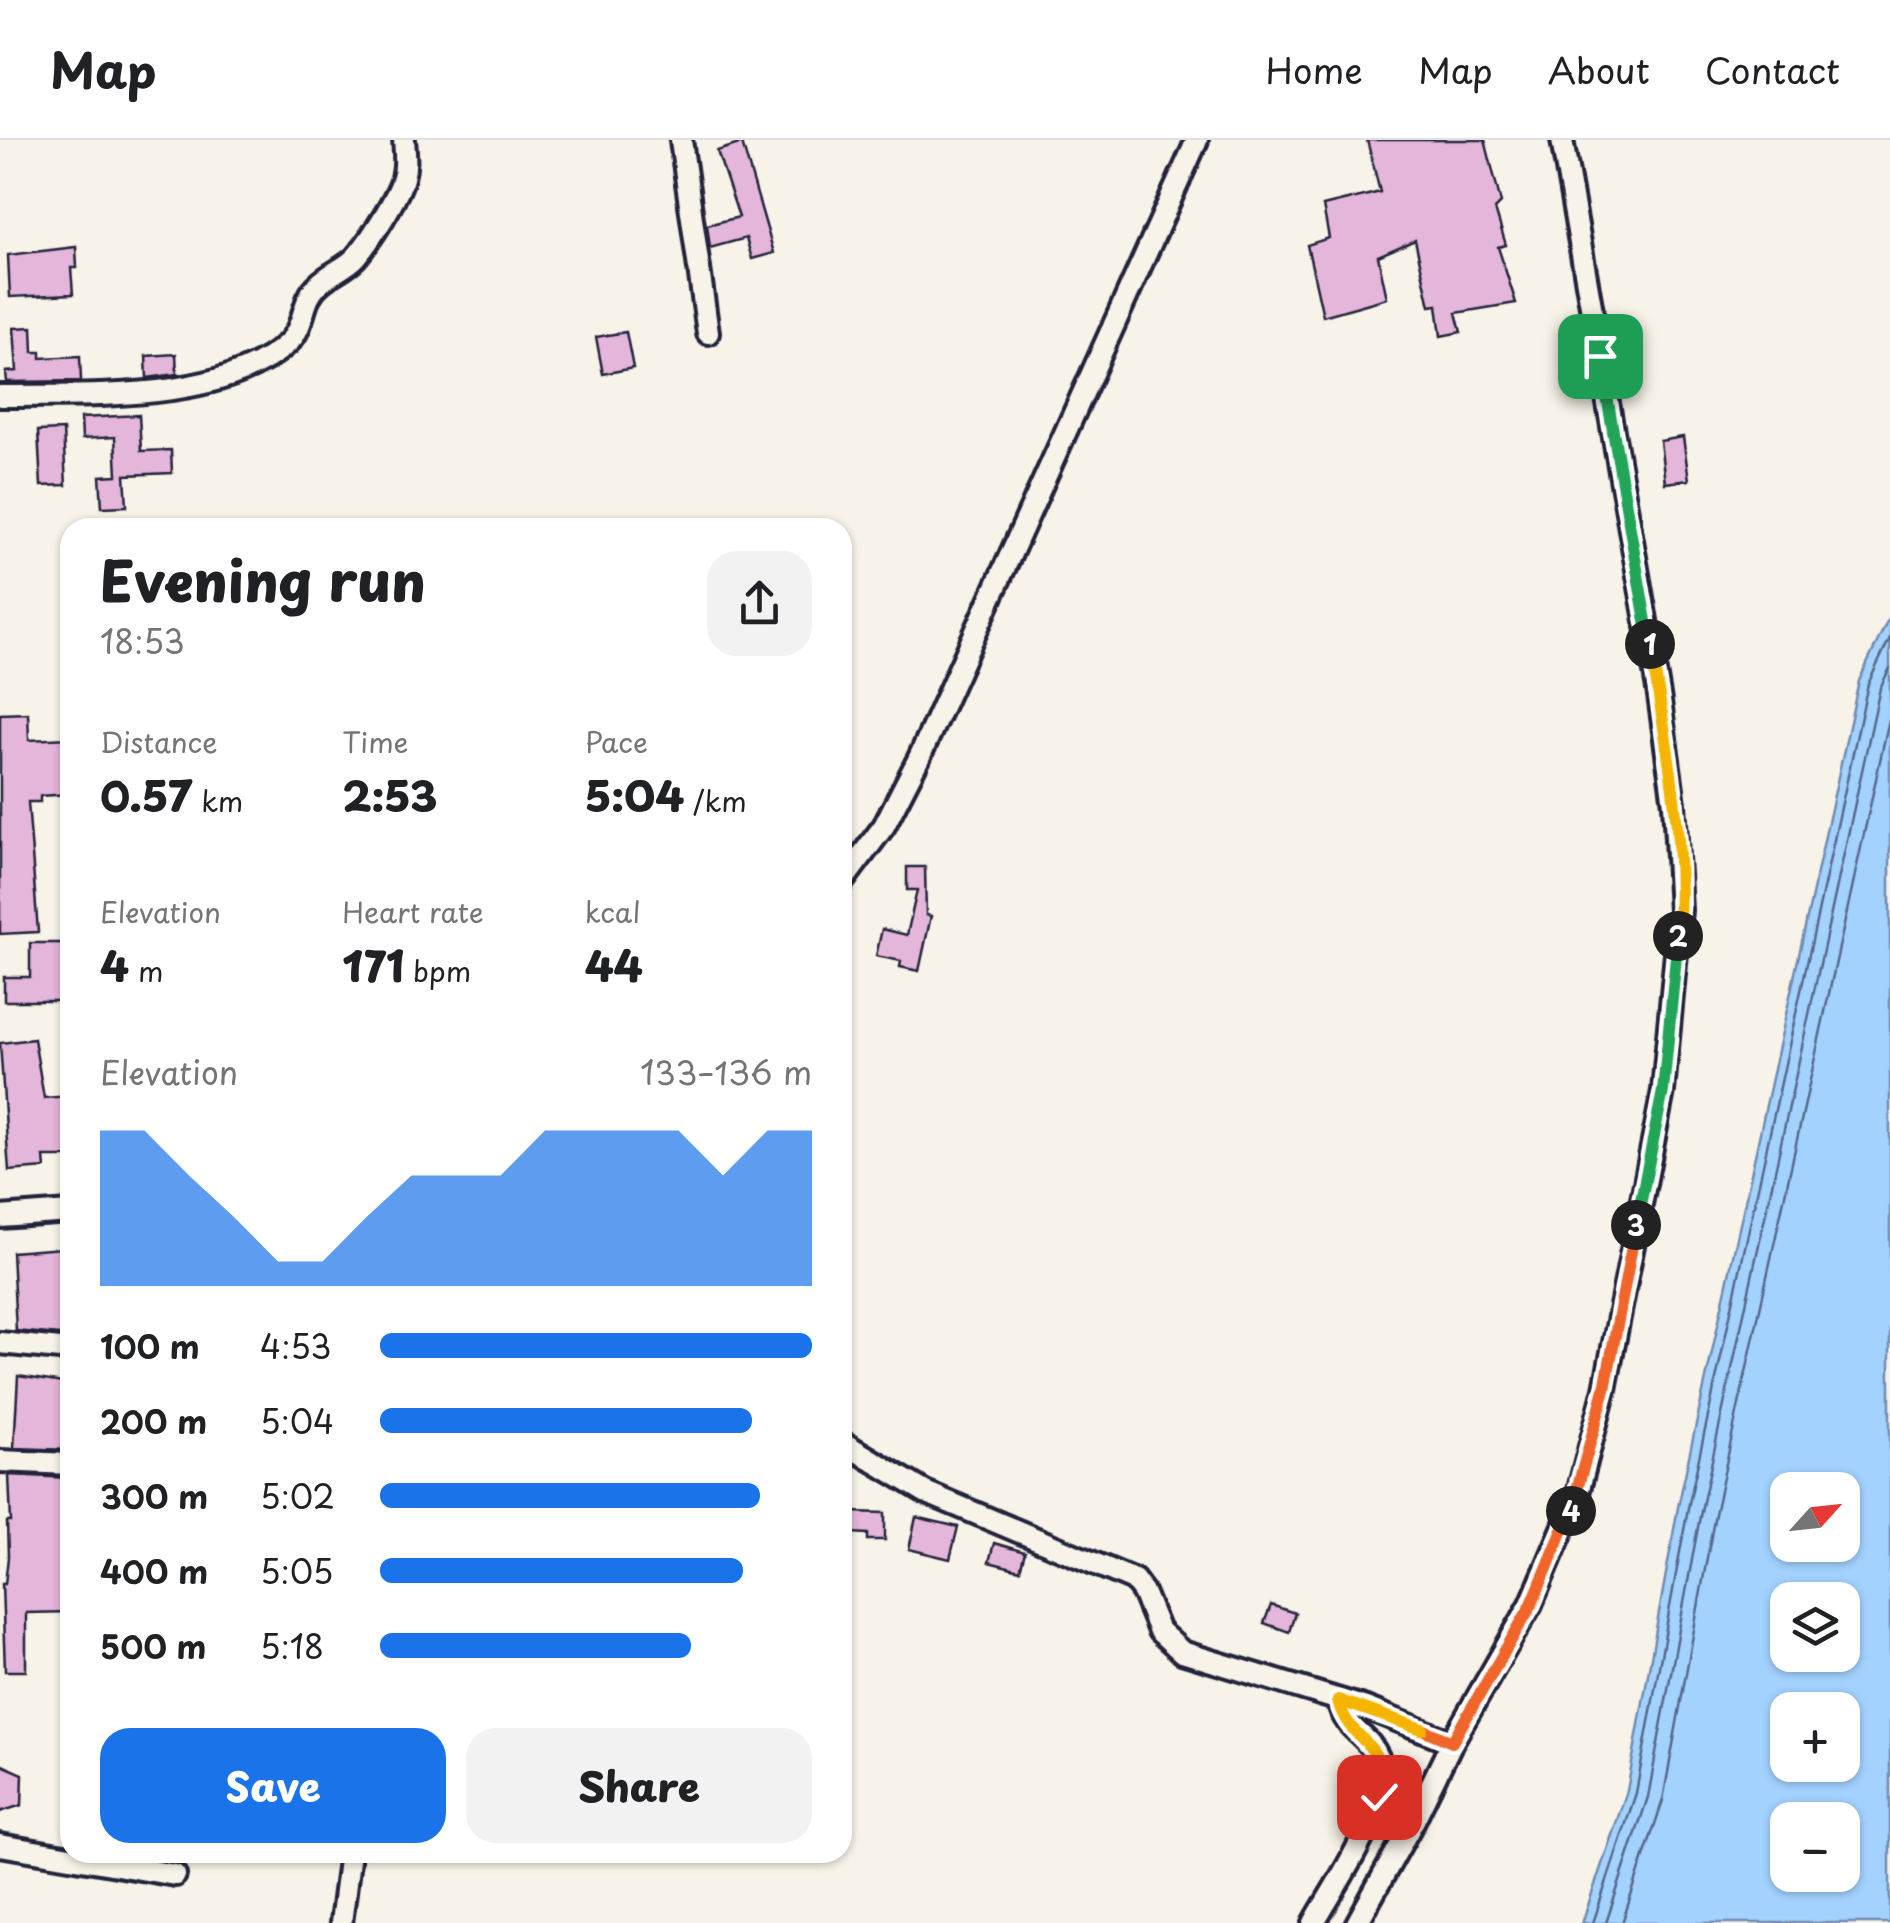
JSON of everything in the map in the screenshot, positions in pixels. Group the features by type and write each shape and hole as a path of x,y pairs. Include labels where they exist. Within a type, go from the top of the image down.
{"street":[{"path":"0,396 156,392 189,387 234,373 278,351 297,334 312,290 356,256 400,188 406,158 404,140"},
{"path":"681,140 708,333"},
{"path":"852,869 884,826 919,758 1197,140"},
{"path":"1357,1923 1452,1742 1532,1604 1578,1493 1605,1389 1663,1091 1680,910 1674,804 1562,140"},
{"path":"0,1217 60,1213"},
{"path":"0,1343 60,1349"},
{"path":"852,1448 925,1492 1134,1580 1159,1632 1182,1652 1404,1721 1452,1742"},
{"path":"0,1461 60,1464"},
{"path":"1314,1923 1370,1820 1382,1783 1380,1762 1374,1750 1348,1726 1338,1700"},
{"path":"0,1845 60,1855"},
{"path":"105,1863 175,1875"},
{"path":"341,1923 349,1863"}],"water":[{"path":"1890,615 1890,1923 1582,1923 1627,1791 1678,1507 1859,681"}],"building":[{"path":"1367,140 1485,140 1501,203 1495,209 1506,245 1498,247 1516,303 1456,313 1461,332 1441,336 1437,305 1430,306 1415,240 1378,256 1387,298 1323,316 1307,245 1329,238 1323,206 1380,192"},
{"path":"742,143 774,253 752,259 746,238 710,248 707,225 739,217 717,151"},
{"path":"76,247 77,268 71,268 73,294 10,297 8,255"},
{"path":"32,327 33,352 41,352 41,358 80,356 81,381 7,382 6,372 17,371 14,328"},
{"path":"626,332 633,368 603,374 596,337"},
{"path":"176,354 177,374 147,378 146,356"},
{"path":"139,415 141,451 171,450 172,473 125,475 127,506 102,507 100,476 117,475 115,437 82,439 81,418"},
{"path":"63,430 66,485 41,486 38,431"},
{"path":"1683,437 1689,480 1665,483 1660,441"},
{"path":"28,713 29,740 60,738 60,795 40,796 40,802 28,802 38,932 0,934 0,714"},
{"path":"907,867 925,867 926,915 931,916 919,971 900,967 901,961 876,956 882,929 907,935 917,890 907,890"},
{"path":"30,943 60,943 60,1001 4,1001 4,977 30,977"},
{"path":"34,1039 44,1098 60,1097 60,1157 44,1157 45,1168 9,1171 0,1043"},
{"path":"60,1248 60,1335 16,1331 12,1252"},
{"path":"18,1376 60,1382 60,1450 14,1448"},
{"path":"9,1475 60,1478 60,1612 26,1613 26,1671 5,1671 2,1584 8,1557 7,1522 11,1522"},
{"path":"852,1512 885,1513 885,1540 868,1540 868,1534 852,1533"},
{"path":"916,1517 958,1527 950,1559 909,1549"},
{"path":"994,1543 1025,1552 1020,1570 989,1562"},
{"path":"1271,1605 1295,1613 1289,1632 1264,1623"},
{"path":"0,1764 23,1774 22,1805 0,1812"}],"route":[{"path":"1379,1797 1380,1762 1368,1743 1348,1726 1338,1700 1404,1721 1452,1742 1532,1604 1578,1493 1605,1389 1663,1091 1680,910 1674,804 1600,356"}]}
